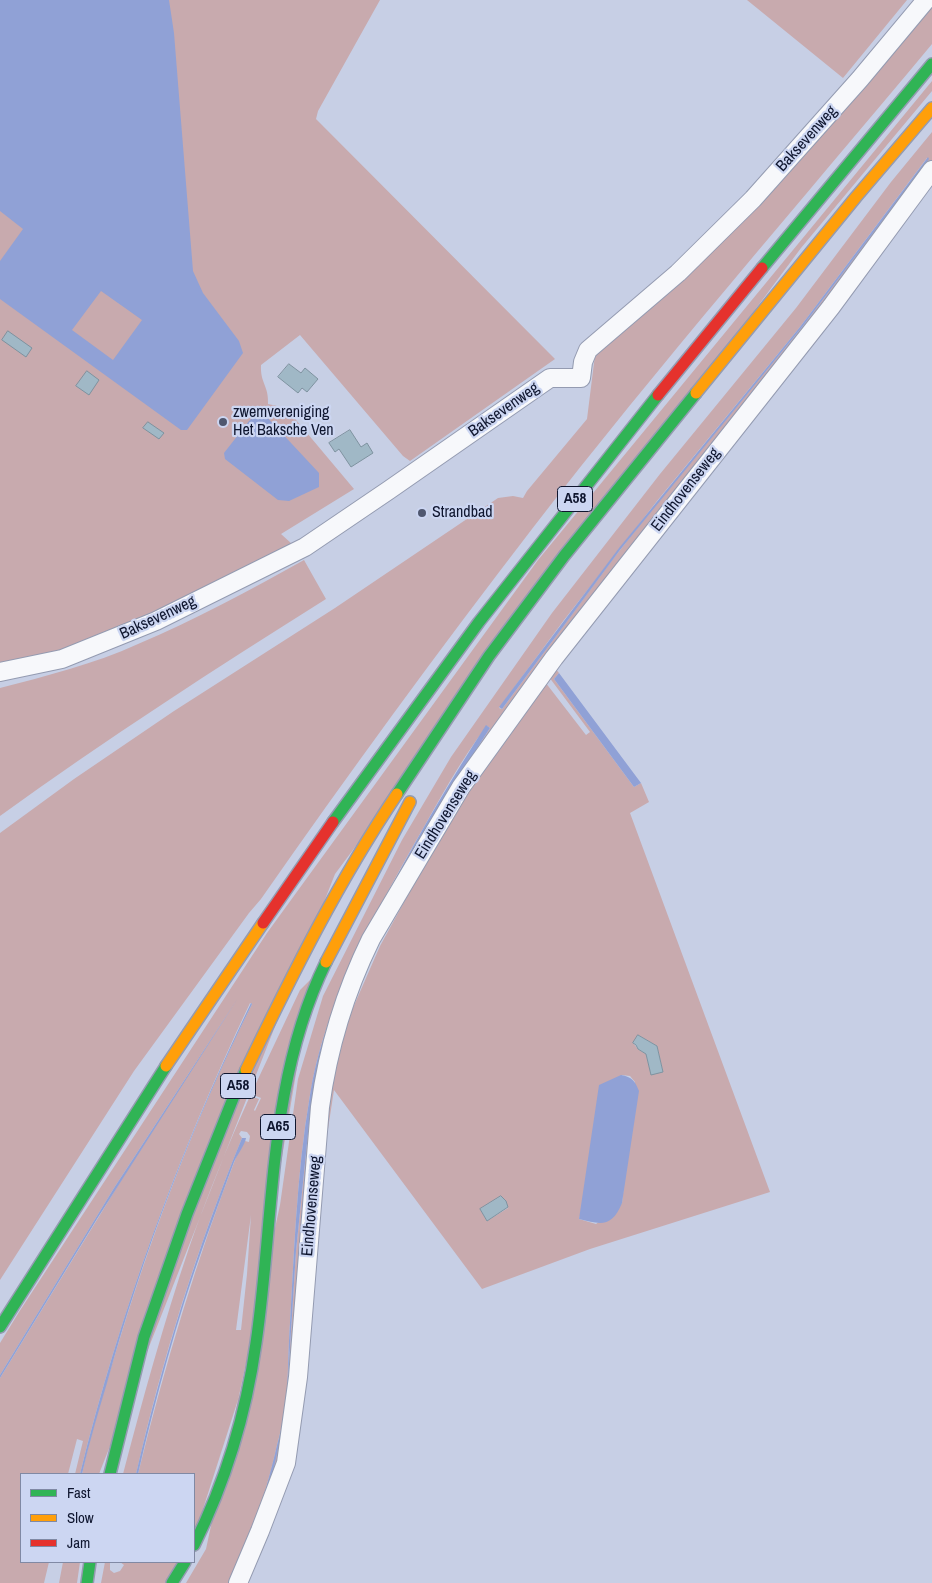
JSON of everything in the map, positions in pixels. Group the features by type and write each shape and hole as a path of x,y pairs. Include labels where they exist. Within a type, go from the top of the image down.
{"highway":[{"name":"A58","path":"0,1327 70,1213 253,936 395,736 480,621 622,439 932,64"},
{"name":"A58","path":"110,1473 144,1337 187,1214 236,1091 332,898 374,828 489,656 564,556 844,212 932,108"},
{"path":"423,776 439,730"},
{"name":"A65","path":"195,1543 224,1481 239,1431 247,1392 259,1314 281,1108 296,1042 307,1007 322,970 415,793"},
{"path":"87,1583 90,1563"},
{"path":"172,1583 184,1563"}],"street":[{"name":"Baksevenweg","path":"0,672 62,659 148,624 304,547 397,485 550,378 581,378 583,362 588,350 678,273 753,199 860,79 926,0"},
{"name":"Eindhovenseweg","path":"238,1583 286,1463 298,1377 324,1074 338,1023 359,963 371,939 461,787 554,658 831,307 932,170"}],"shaded area":[{"path":"0,0 380,0 318,111 316,119 555,359 410,461 403,456 300,335 261,365 268,404 286,408 354,489 281,534 292,544 196,596 48,657 0,668"},
{"path":"747,0 907,0 843,78"},
{"path":"932,3 932,44 580,467 463,620 134,1071 0,1280 0,833 74,779 174,711 335,608 498,498 513,496 523,498 587,419 596,347"},
{"path":"932,81 932,91 801,248 335,874 99,1473 82,1473 105,1387 149,1251 196,1126 252,1004 250,1003 199,1118 153,1234 113,1353 80,1473 75,1473 83,1441 77,1439 68,1473 20,1473 20,1563 49,1563 44,1583 0,1583 0,1378 133,1161 238,998 114,1188 0,1375 0,1343 267,933 538,560"},
{"path":"932,132 932,165 684,481 411,874 336,1033 292,1418 257,1525 270,1474 250,1536 228,1583 186,1583 206,1549 280,1205 298,1079 323,996 402,840 451,757 552,613 660,474 796,308 891,182","holes":["927,158 803,326 657,503 502,709 499,708 564,620 657,501 800,327","487,726 490,728 447,795 321,1056 310,1114 296,1251 286,1412 273,1462 286,1401 299,1187 305,1125 317,1061 339,995 367,931 450,781"]},
{"path":"914,209 815,343 710,468 555,668 559,673 554,679 634,787 641,783 649,802 630,813 770,1192 590,1249 482,1289 334,1090 324,1155 302,1414 286,1487 263,1549 246,1583 268,1531 330,1091 340,1043 349,1017 380,946 449,820 542,678 586,735 590,732 546,673","holes":["638,1035 657,1046 663,1072 651,1074 646,1054 633,1043","622,1075 630,1076 635,1082 622,1203 596,1224 579,1219","501,1196 506,1201 508,1208 487,1221 480,1209"]},
{"path":"304,560 326,599 161,705 80,759 0,816 0,688 104,658 159,635 201,615"},
{"path":"312,978 245,1378 195,1534 195,1473 138,1473 159,1392 195,1271 238,1152 245,1141 249,1142 250,1136 247,1132 241,1131 239,1134 242,1138 210,1220 182,1304 157,1388 136,1473 123,1473 162,1332 196,1229 250,1096 259,1099 255,1111 261,1098 251,1094 300,990","holes":["251,1215 247,1274 241,1330 236,1330"]},
{"path":"63,1563 80,1563 77,1583 59,1583"},
{"path":"105,1563 110,1563 110,1570 114,1573 120,1571 124,1565 121,1563 179,1563 167,1583 101,1583"}],"water":[{"path":"0,0 169,0 174,33 193,271 203,293 239,341 243,353 187,430 181,430 0,299 0,261 23,229 0,211","holes":["101,291 142,320 113,360 72,330"]},
{"path":"928,157 929,159 803,326 620,550 502,709 499,707 619,548 800,327"},
{"path":"264,414 319,473 319,487 289,501 278,500 225,459 224,453 249,421 256,415"},
{"path":"559,673 641,783 634,787 554,679"},
{"path":"486,725 490,728 447,795 376,921 349,978 328,1032 321,1056 310,1114 296,1251 286,1412 273,1472 257,1525 230,1583 228,1583 250,1536 261,1504 284,1416 296,1218 305,1125 315,1067 323,1040 353,962 378,912 425,826"},
{"path":"238,998 97,1219 0,1378 0,1375 114,1188"},
{"path":"251,1003 209,1096 170,1190 136,1286 82,1473 80,1473 113,1353 132,1293 175,1175 224,1060"},
{"path":"621,1075 633,1080 639,1091 622,1203 614,1216 605,1222 600,1223 579,1219 599,1085"},
{"path":"242,1138 246,1138 234,1162 185,1301 160,1387 138,1473 136,1473 146,1431 182,1304"}],"building":[{"path":"8,331 32,348 26,357 2,340"},
{"path":"289,364 301,373 305,368 318,379 307,392 302,388 298,393 278,377"},
{"path":"87,371 99,380 89,395 76,386"},
{"path":"148,422 164,433 159,439 143,428"},
{"path":"350,430 361,447 367,443 373,453 351,467 339,449 335,452 329,443"},
{"path":"638,1035 657,1046 663,1072 651,1075 646,1054 633,1043"},
{"path":"501,1196 506,1201 508,1207 487,1221 480,1209"}],"traffic: fast":[{"path":"762,268 932,64"},
{"path":"397,794 489,656 564,556 696,393"},
{"path":"333,822 479,622 658,395"},
{"path":"195,1543 225,1472 247,1396 262,1295 276,1150 283,1102 293,1054 307,1008 326,962"},
{"path":"0,1327 166,1066"},
{"path":"110,1473 144,1337 187,1214 246,1070"},
{"path":"87,1583 90,1563"},
{"path":"172,1583 184,1563"}],"traffic: slow":[{"path":"696,393 856,197 932,108"},
{"path":"246,1070 298,964 335,895 397,794"},
{"path":"326,962 410,802"},
{"path":"166,1066 263,923"}],"traffic: jam":[{"path":"658,395 762,268"},
{"path":"263,923 333,822"}],"place":[{"name":"zwemvereniging Het Baksche Ven","path":"223,422"},
{"name":"Strandbad","path":"422,513"}]}
